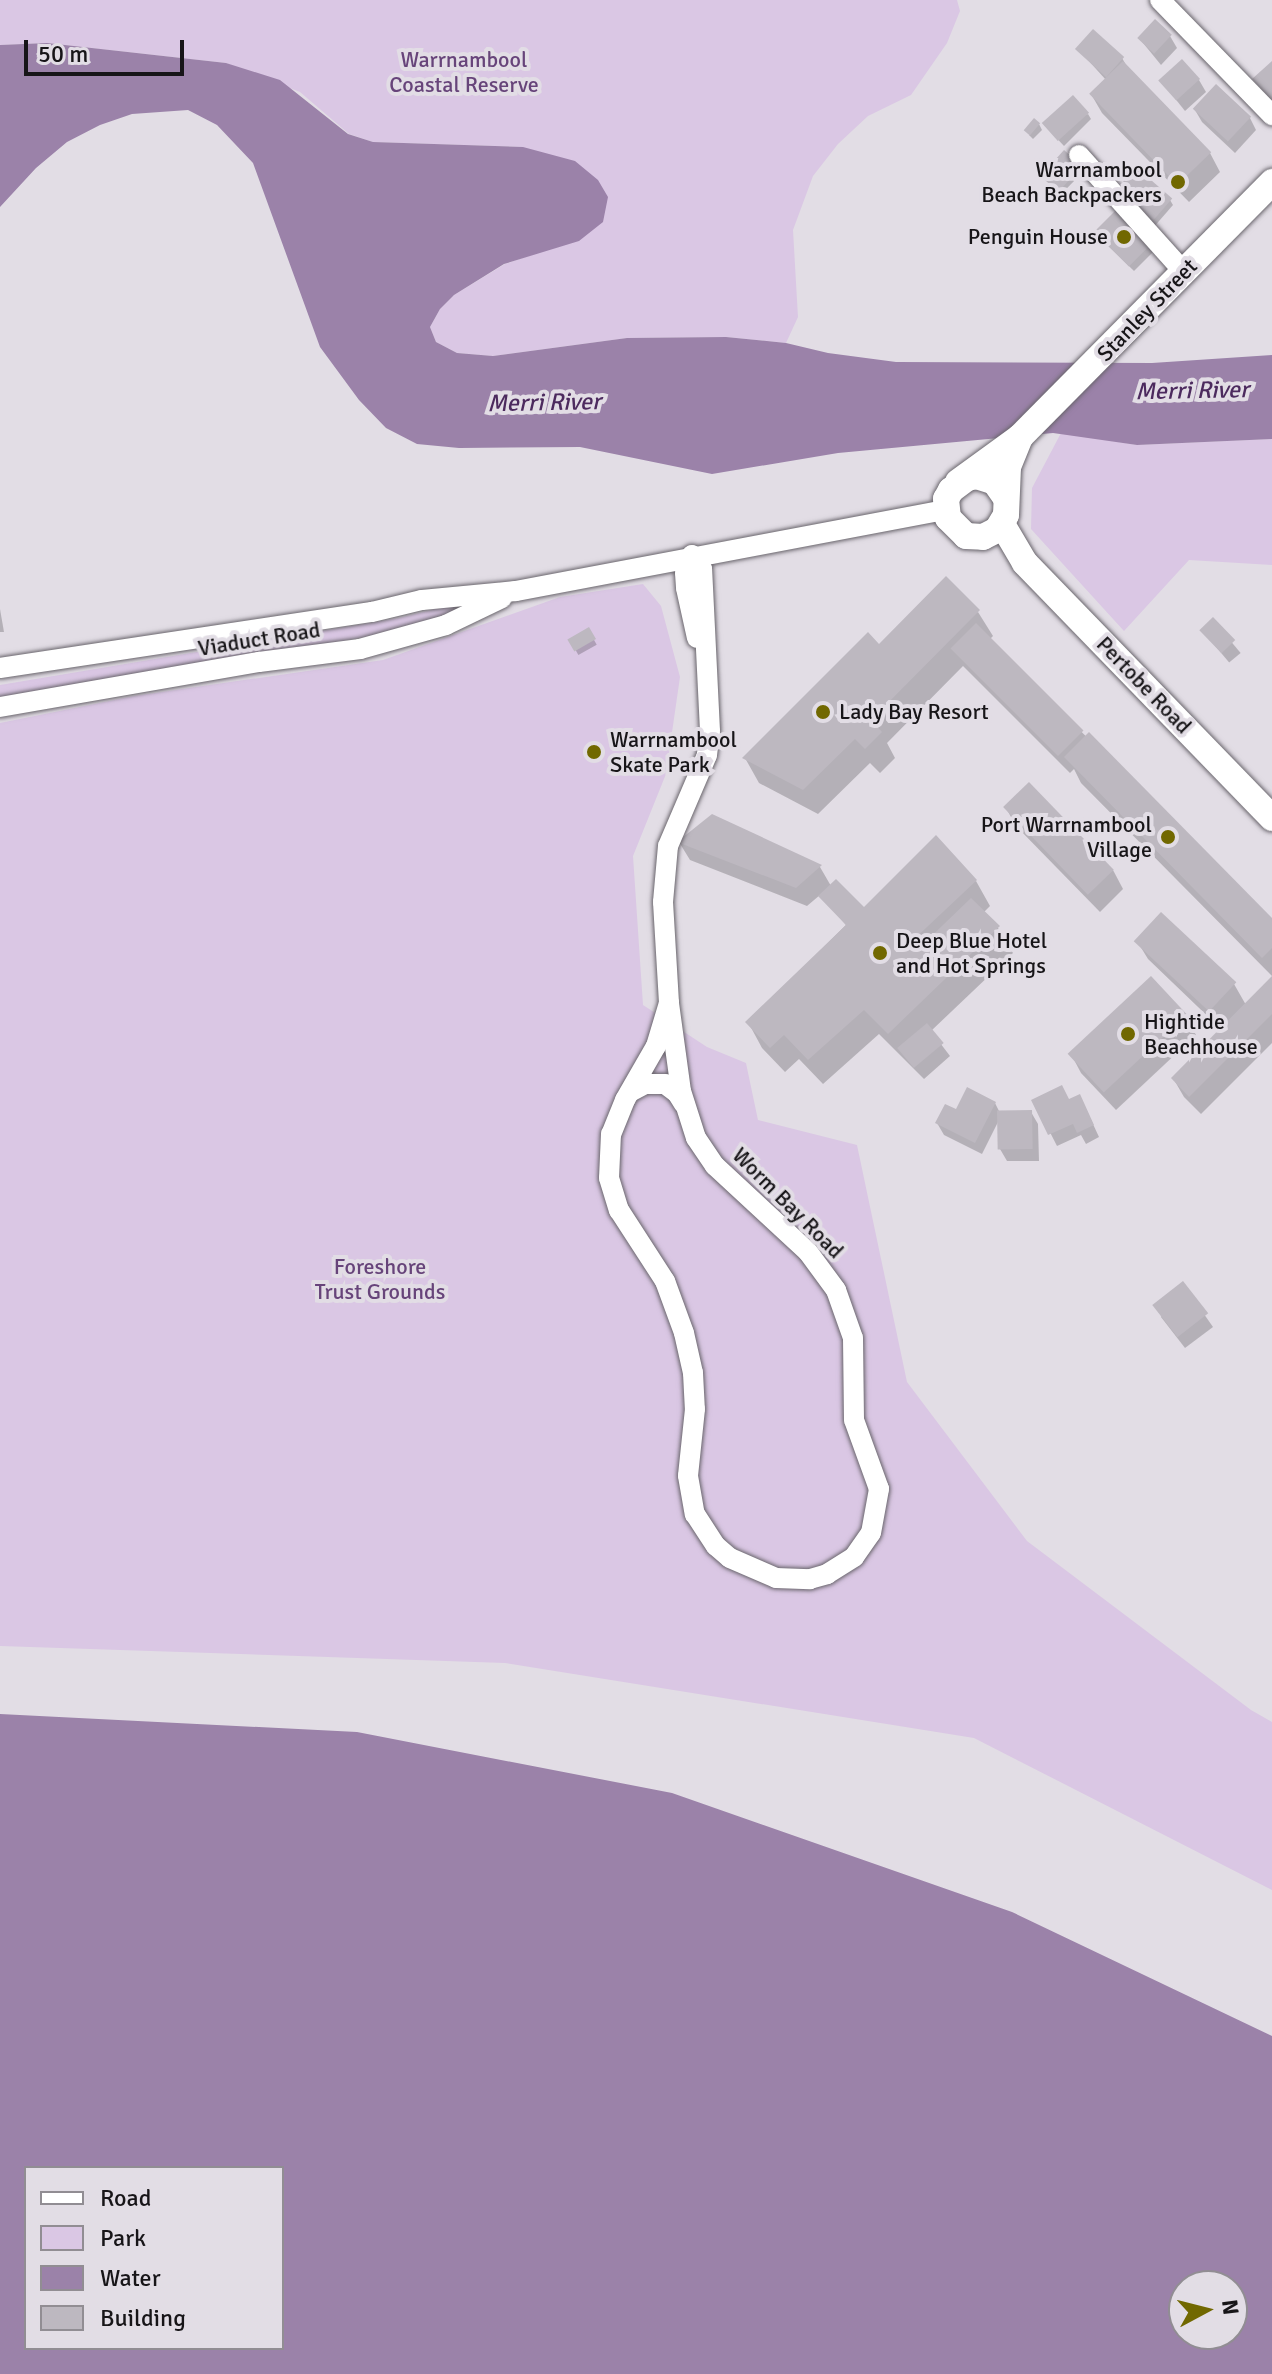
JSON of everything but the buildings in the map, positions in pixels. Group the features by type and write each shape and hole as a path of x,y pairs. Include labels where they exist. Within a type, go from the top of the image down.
{"street":[{"path":"1160,0 1272,115"},
{"path":"1079,155 1184,272"},
{"name":"Stanley Street","path":"958,482 1020,437 1272,182"},
{"name":"Stanley Street","path":"997,520 1008,467 1020,437"},
{"path":"976,476 986,478 1002,489 997,520 958,532 945,510 951,490 958,482 976,476"},
{"name":"Viaduct Road","path":"0,668 372,612 422,600 516,591 692,555 945,510"},
{"name":"Pertobe Road","path":"997,520 1016,551 1272,818"},
{"name":"Worm Bay Road","path":"669,1003 656,1046 611,1134 609,1178 619,1210 665,1281 684,1333 693,1373 695,1409 688,1476 695,1514 724,1554 761,1573 800,1580 827,1574 844,1565 862,1546 871,1533 879,1503 876,1477 854,1420 853,1338 845,1308 818,1263 715,1166 696,1138 685,1108 669,1003 664,870 674,829 707,755 702,569 692,555"},
{"name":"Viaduct Road","path":"0,707 259,662 360,649 446,625 516,591"},
{"path":"630,1092 645,1084 665,1084 677,1093 685,1108"}],"green space":[{"name":"Warrnambool Coastal Reserve","path":"0,0 957,0 960,11 947,43 911,95 868,116 838,144 813,176 793,230 798,317 786,343 726,337 627,338 493,356 457,353 436,342 430,327 440,309 454,295 505,264 540,252 523,147 373,142 349,134 300,92 226,63 47,43 0,45"},
{"path":"1061,433 1137,445 1272,439 1272,565 1189,560 1124,631 1031,529 1032,488"},
{"name":"Foreshore Trust Grounds","path":"643,584 661,606 680,677 666,774 633,856 643,1005 707,1047 746,1063 758,1120 857,1145 907,1382 1027,1541 1251,1710 1272,1722 1272,1890 974,1738 505,1663 0,1646 0,723 134,696 383,660 560,597"},
{"path":"480,598 477,609 400,631 0,700 0,685 399,618"}],"water":[{"name":"Merri River","path":"47,43 226,63 280,80 348,134 373,142 523,147 575,161 598,180 608,197 603,222 579,241 504,264 454,295 440,309 430,327 436,342 457,353 493,356 627,338 726,337 786,343 828,353 896,362 1152,363 1272,355 1272,439 1137,445 1053,433 838,453 712,474 580,447 459,448 417,444 386,428 359,400 320,347 253,163 217,125 188,110 132,114 100,125 67,142 36,168 0,207 0,45"},
{"path":"0,1714 357,1732 672,1793 1012,1912 1272,2036 1272,2374 0,2374"}],"place":[{"name":"Warrnambool Beach Backpackers","path":"1178,182"},
{"name":"Penguin House","path":"1124,237"},
{"name":"Lady Bay Resort","path":"823,712"},
{"name":"Warrnambool Skate Park","path":"594,752"},
{"name":"Port Warrnambool Village","path":"1168,837"},
{"name":"Deep Blue Hotel and Hot Springs","path":"880,953"},
{"name":"Hightide Beachhouse","path":"1128,1034"}]}
